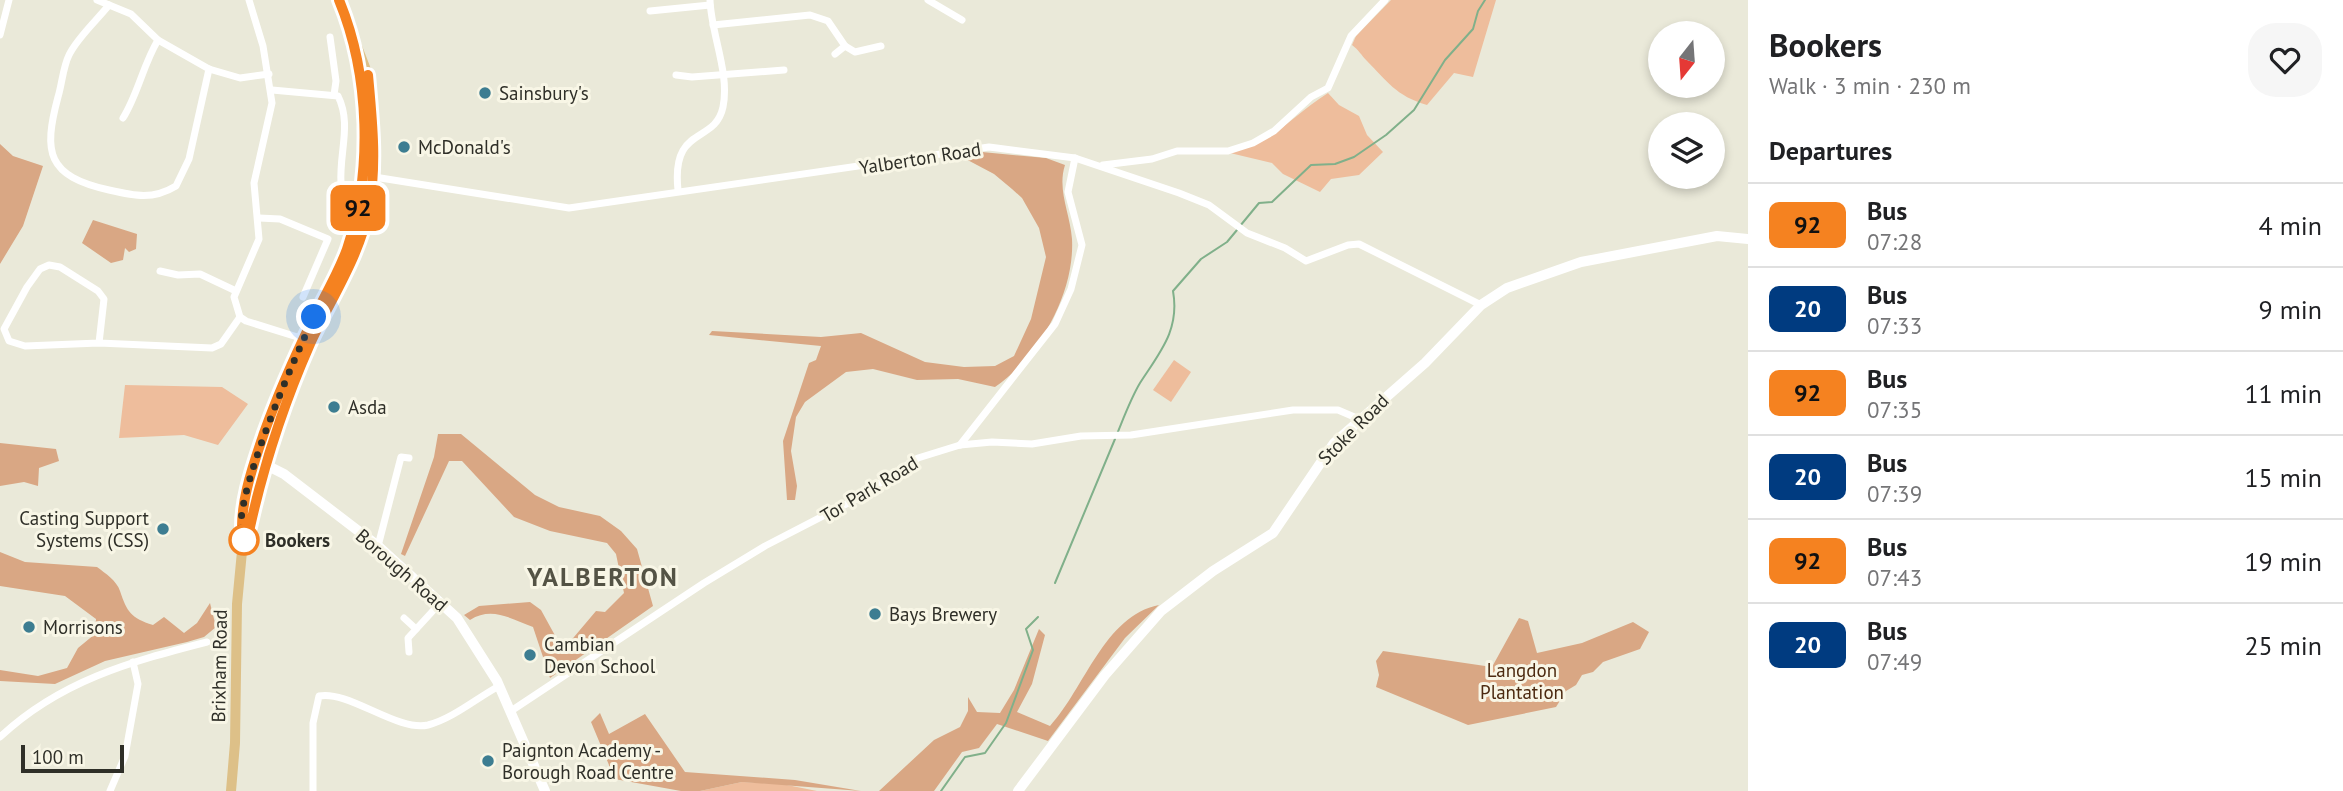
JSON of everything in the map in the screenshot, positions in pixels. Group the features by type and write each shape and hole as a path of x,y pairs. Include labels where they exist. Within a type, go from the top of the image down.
{"main road":[{"name":"Brixham Road","path":"231,791 235,743 237,604 243,541 241,526 280,389 355,257 369,207 368,176 373,134 368,75 359,58 339,0"}],"street":[{"path":"0,35 9,0"},
{"path":"97,0 141,21 158,40 209,69 240,78 269,74"},
{"path":"240,317 235,304 236,291 259,239 254,183 267,132 272,90 249,0"},
{"path":"928,0 962,20"},
{"path":"1099,166 1152,159 1177,151 1228,150 1253,143 1274,131 1311,97 1328,88 1351,36 1385,0"},
{"path":"650,12 710,3 722,75 724,103 721,114 683,148 677,159 678,190"},
{"path":"110,5 69,54 49,134 50,153 61,168 79,180 102,189 150,198 176,186 189,159 209,69"},
{"path":"713,25 810,15 834,26 845,46 855,52 881,46"},
{"path":"330,37 336,81 334,95"},
{"path":"123,118 135,95 144,63 158,40"},
{"path":"835,54 845,46"},
{"path":"676,75 722,75 784,70"},
{"path":"272,90 334,95 341,103 345,117 340,160 341,183"},
{"name":"Yalberton Road","path":"368,176 569,208 678,190 831,172 989,146 1074,158 1179,193 1209,205 1247,233 1285,248 1306,261 1348,245 1360,244 1481,305"},
{"path":"960,445 1018,375 1055,324 1071,289 1082,245 1068,192 1074,158"},
{"path":"259,218 280,219 328,239 303,297"},
{"name":"Stoke Road","path":"1018,791 1105,675 1161,611 1213,571 1273,533 1315,467 1359,419 1426,363 1481,305 1507,288 1581,262 1717,236 1748,239"},
{"path":"99,343 104,299 98,291 67,271 49,265 40,269 27,287 4,329 9,341 25,346 99,343 212,348 221,345 240,317"},
{"path":"160,271 200,274 236,291"},
{"path":"240,317 307,340"},
{"name":"Tor Park Road","path":"511,711 669,605 765,546 856,499 918,458 960,445 992,442 1032,444 1081,436 1124,435 1293,410 1338,410 1359,419"},
{"path":"378,546 401,457 410,457"},
{"name":"Borough Road","path":"261,462 378,546 457,618 499,686 545,791"},
{"path":"409,652 408,638 441,602"},
{"path":"404,618 416,629"},
{"path":"0,737 41,703 63,689 133,662 207,642"},
{"path":"110,791 125,756 138,684 133,662"},
{"path":"313,791 313,723 319,696 333,698 398,721 426,726 499,686"}],"shaded area":[{"path":"1391,0 1496,0 1473,77 1454,73 1427,105 1407,97 1387,81 1352,45 1356,36"},
{"path":"1328,93 1339,105 1359,116 1367,135 1383,152 1359,175 1331,179 1320,192 1283,174 1272,163 1230,153 1260,142"},
{"path":"1174,360 1191,372 1171,402 1153,390"},
{"path":"125,385 222,387 248,404 218,445 184,435 119,438"},
{"path":"742,782 782,784 817,791 700,791"}],"green space":[{"path":"0,144 13,156 43,166 23,226 0,264"},
{"path":"982,152 1046,158 1065,165 1062,183 1071,229 1071,260 1061,302 1051,322 1026,359 995,387 958,379 917,380 873,369 846,372 805,402 796,417 791,451 797,486 795,500 787,500 783,441 809,363 816,360 821,346 709,335 712,331 821,337 861,333 925,362 964,367 995,366 1014,356 1031,319 1046,257 1039,228 1022,198 994,174 960,156"},
{"path":"93,220 137,234 136,249 129,252 125,248 123,260 111,263 82,243"},
{"path":"438,434 461,434 535,495 559,507 600,516 621,531 637,549 653,606 550,678 533,627 494,614 470,620 464,615 479,606 530,602 541,610 563,650 596,611 605,612 624,593 616,554 607,543 550,531 514,517 462,461 449,461 405,556 401,554 434,457"},
{"path":"0,443 56,449 59,461 39,468 38,486 24,482 0,486"},
{"path":"0,552 25,562 97,567 116,584 125,604 135,617 153,625 164,617 184,633 197,623 210,603 216,627 204,637 105,661 55,684 0,681 0,670 38,676 67,668 78,648 95,634 96,619 65,596 0,586"},
{"path":"1159,605 1125,638 1048,741 997,724 979,748 962,752 934,791 879,791 934,740 960,727 968,711 968,697 977,712 1000,713 1014,690 1039,629 1045,635 1032,684 1017,712 1050,726 1110,638 1124,623 1140,612"},
{"name":"Langdon Plantation","path":"1519,618 1528,621 1537,653 1582,643 1633,622 1649,632 1640,649 1603,662 1593,672 1582,675 1576,685 1566,691 1556,707 1468,725 1376,687 1379,675 1376,661 1383,651 1492,667"},
{"path":"600,713 609,734 645,714 685,772 795,780 861,791 742,782 700,791 681,791 609,778 609,765 591,722"}],"waterway":[{"path":"1240,226 1259,203 1272,202 1311,165 1335,164 1354,157 1386,135 1414,110 1445,60 1473,29 1478,11 1485,0"},
{"path":"1117,434 1137,389 1167,340 1174,317 1173,291 1201,259 1227,242 1237,230"},
{"path":"1055,583 1115,439"},
{"path":"941,791 965,757 985,753 1006,723 1033,650 1026,629 1038,617"}],"bus line":[{"name":"92","path":"339,0 359,58 358,77 364,119 364,176 360,200 347,250 280,389 261,442 241,526 243,541 250,527 278,423 289,393 325,312 355,257 369,207 373,176 373,134 368,75"}],"place":[{"name":"Sainsbury's","path":"485,93"},
{"name":"McDonald's","path":"404,147"},
{"name":"Asda","path":"334,407"},
{"name":"Casting Support Systems (CSS)","path":"163,529"},
{"name":"Bookers","path":"244,540"},
{"name":"Bays Brewery","path":"875,614"},
{"name":"Morrisons","path":"29,627"},
{"name":"Cambian Devon School","path":"530,655"},
{"name":"Paignton Academy - Borough Road Centre","path":"488,761"}],"district":[{"name":"YALBERTON","path":"603,576"}],"route":[{"path":"244,540 241,526 261,442 280,389 314,317"}]}
